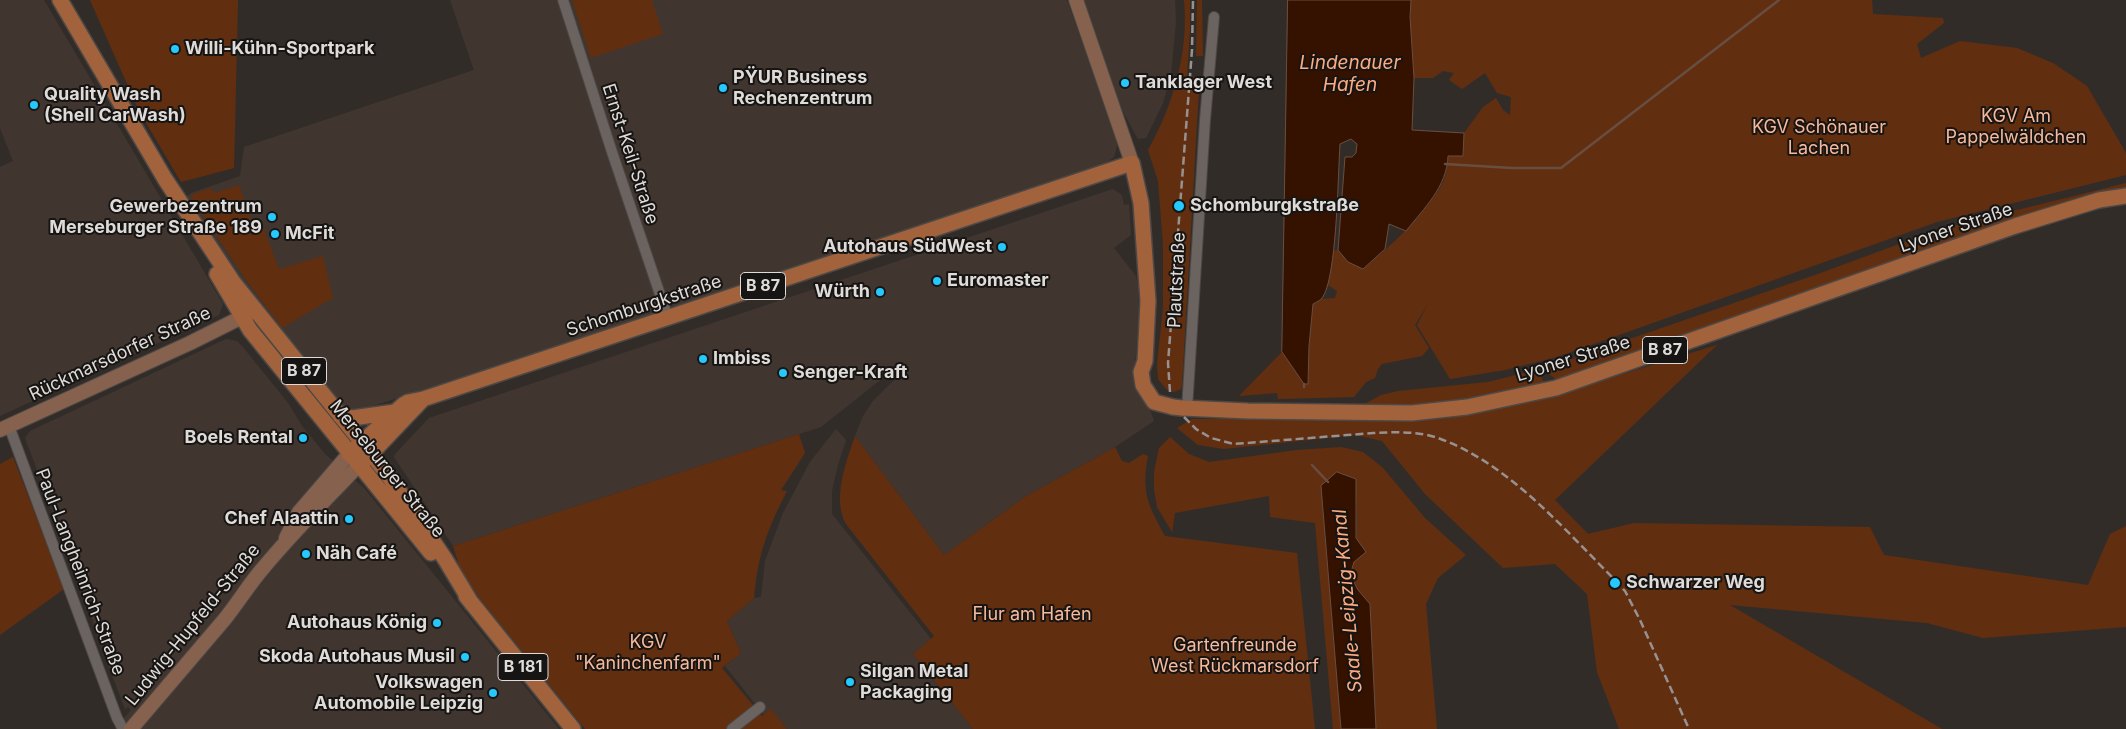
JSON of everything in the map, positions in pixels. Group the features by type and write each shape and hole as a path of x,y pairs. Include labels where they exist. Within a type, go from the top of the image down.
{"main road":[{"name":"Merseburger Straße","path":"60,0 165,179 184,218 248,313 366,448 409,504 472,604"},
{"name":"Plautstraße","path":"1076,0 1132,163 1140,196 1148,302 1145,361 1141,372 1147,394 1154,402 1178,407"},
{"name":"Schomburgkstraße","path":"366,448 395,412 408,402 423,399 1132,163"},
{"name":"Lyoner Straße","path":"1178,407 1412,413 1467,407 1556,388 2015,226 2099,200 2126,196"},
{"name":"Merseburger Straße","path":"248,313 250,330 573,729"},
{"name":"Rückmarsdorfer Straße","path":"4,428 248,313"},
{"name":"Schomburgkstraße","path":"354,460 423,399"},
{"name":"B 87","path":"340,416 352,418 395,412"},
{"name":"Ludwig-Hupfeld-Straße","path":"131,729 230,613 243,592 354,460"}],"street":[{"name":"Ernst-Keil-Straße","path":"563,0 668,318"},
{"name":"Plautstraße","path":"1178,407 1214,17"},
{"name":"Paul-Langheinrich-Straße","path":"4,428 123,729"},
{"path":"732,729 760,707"}],"shaded area":[{"path":"0,0 44,0 223,304 219,315 0,416 0,167 13,161 0,128"},
{"path":"450,0 559,0 659,304 658,312 648,317 345,415 240,285 184,199 191,193 240,176 244,147 474,70"},
{"path":"567,0 1067,0 1116,137 1117,147 1114,157 1105,164 678,307 670,305 666,298"},
{"path":"1081,0 1175,0 1176,22 1171,75 1163,103 1146,138 1138,139 1121,108 1110,84"},
{"path":"1113,189 1122,195 1124,205 1129,204 1131,235 1114,248 1136,276 1139,309 1135,367 1154,421 1115,447 1026,496 944,555 855,436 863,416 873,401 907,367 903,362 821,427 453,546 394,457 429,418"},
{"path":"226,339 237,341 242,346 288,403 302,426 325,454 364,488 559,729 115,729 131,710 128,707 125,709 94,627 90,609 25,438 30,431"},
{"path":"836,429 846,440 832,491 832,514 931,639 913,654 973,729 787,729 771,710 764,715 725,666 741,653 727,621 754,598 761,597 765,561 783,513 810,462"}],"green space":[{"name":"Willi-Kühn-Sportpark","path":"90,0 238,0 234,168 181,182 139,111"},
{"path":"572,0 652,0 663,34 591,58"},
{"path":"1184,0 1190,0 1187,76 1199,77 1199,81 1196,81 1196,88 1199,88 1182,385 1181,389 1174,392 1166,389 1158,379 1157,364 1163,308 1163,244 1158,181 1148,150 1165,115 1177,78 1184,39"},
{"path":"1197,0 1202,0 1203,56 1196,56"},
{"path":"1411,0 1872,0 1873,14 1943,18 1944,23 1917,44 1921,58 1960,41 2017,48 2053,63 2087,86 2126,153 2126,175 1937,222 1557,357 1505,370 1450,379 1417,325 1428,304 1415,325 1429,348 1422,356 1382,364 1375,378 1366,382 1354,397 1278,399 1277,393 1239,396 1282,352 1304,384 1308,384 1313,304 1322,299 1335,298 1337,291 1328,285 1333,251 1338,250 1348,262 1363,269 1405,230 1434,197 1444,179 1448,156 1463,156 1464,133 1483,107 1496,98 1503,110 1510,115 1511,97 1497,93 1485,73 1462,89 1449,80 1454,73 1443,71 1433,78 1414,78 1410,17"},
{"path":"2126,183 2126,189 1558,381 1543,369 1815,275 1924,235"},
{"path":"239,185 252,222 256,220 262,224 279,269 323,256 333,298 282,328 246,280 191,198 193,194 211,188 214,193"},
{"path":"1717,345 1555,500 1588,534 1634,523 1870,527 1884,555 2088,585 2110,534 2126,526 2126,627 1983,638 1927,623 1730,605 1942,729 1619,729 1597,672 1587,594 1555,564 1503,568 1425,494 1382,441 1355,435 1224,449 1198,445 1177,428 1192,419 1404,419 1538,400"},
{"path":"1536,370 1544,382 1499,395 1431,404 1361,406 1381,395 1398,391 1488,382"},
{"name":"KGV \"Kaninchenfarm\"","path":"799,434 805,453 781,490 787,491 764,543 754,598 727,621 741,653 722,668 762,716 771,709 787,729 585,729 480,599 460,568 453,546"},
{"name":"Flur am Hafen","path":"855,436 944,555 1026,496 1115,447 1122,461 1129,463 1143,454 1148,456 1145,479 1146,489 1150,507 1165,536 1297,553 1315,729 973,729 913,654 934,636 846,524 842,514 840,492"},
{"path":"1170,437 1189,454 1209,462 1297,450 1341,447 1363,452 1383,468 1425,518 1466,555 1438,578 1426,604 1437,729 1376,729 1370,604 1358,590 1350,575 1357,540 1356,479 1337,472 1341,729 1333,729 1315,523 1270,517 1269,496 1175,513 1172,532 1157,507 1154,489 1154,472 1159,448"},
{"path":"13,457 64,589 0,635 0,464"}],"water":[{"name":"Lindenauer Hafen","path":"1288,0 1411,0 1410,17 1414,78 1412,130 1464,133 1463,156 1448,156 1444,178 1427,205 1406,231 1389,224 1385,249 1363,269 1348,262 1338,250 1345,157 1352,157 1356,153 1357,144 1351,139 1340,144 1334,249 1327,287 1321,299 1313,304 1308,384 1304,384 1282,352"},
{"name":"Saale-Leipzig-Kanal","path":"1337,472 1356,479 1356,538 1366,552 1354,562 1350,575 1358,590 1370,604 1376,729 1341,729 1321,486"}],"waterway":[{"path":"1445,164 1512,168 1561,168 1779,0"},
{"path":"1312,465 1328,482"}],"railway":[{"path":"1170,392 1168,363 1192,50 1193,0"},
{"path":"1184,417 1196,429 1211,438 1234,444 1373,433 1414,433 1438,438 1464,449 1488,463 1533,498 1625,591 1689,729"}],"place":[{"name":"Willi-Kühn-Sportpark","path":"175,49"},
{"name":"Tanklager West","path":"1125,83"},
{"name":"PŸUR Business Rechenzentrum","path":"723,88"},
{"name":"Quality Wash (Shell CarWash)","path":"34,105"},
{"name":"Schomburgkstraße","path":"1179,206"},
{"name":"Gewerbezentrum Merseburger Straße 189","path":"272,217"},
{"name":"McFit","path":"275,234"},
{"name":"Autohaus SüdWest","path":"1002,247"},
{"name":"Euromaster","path":"937,281"},
{"name":"Würth","path":"880,292"},
{"name":"Imbiss","path":"703,359"},
{"name":"Senger-Kraft","path":"783,373"},
{"name":"Boels Rental","path":"303,438"},
{"name":"Chef Alaattin","path":"349,519"},
{"name":"Näh Café","path":"306,554"},
{"name":"Schwarzer Weg","path":"1615,583"},
{"name":"Autohaus König","path":"437,623"},
{"name":"Skoda Autohaus Musil","path":"465,657"},
{"name":"Silgan Metal Packaging","path":"850,682"},
{"name":"Volkswagen Automobile Leipzig","path":"493,693"}],"park label":[{"name":"KGV Am Pappelwäldchen","path":"2016,127"},
{"name":"KGV Schönauer Lachen","path":"1819,138"},
{"name":"Gartenfreunde West Rückmarsdorf","path":"1235,656"}]}
